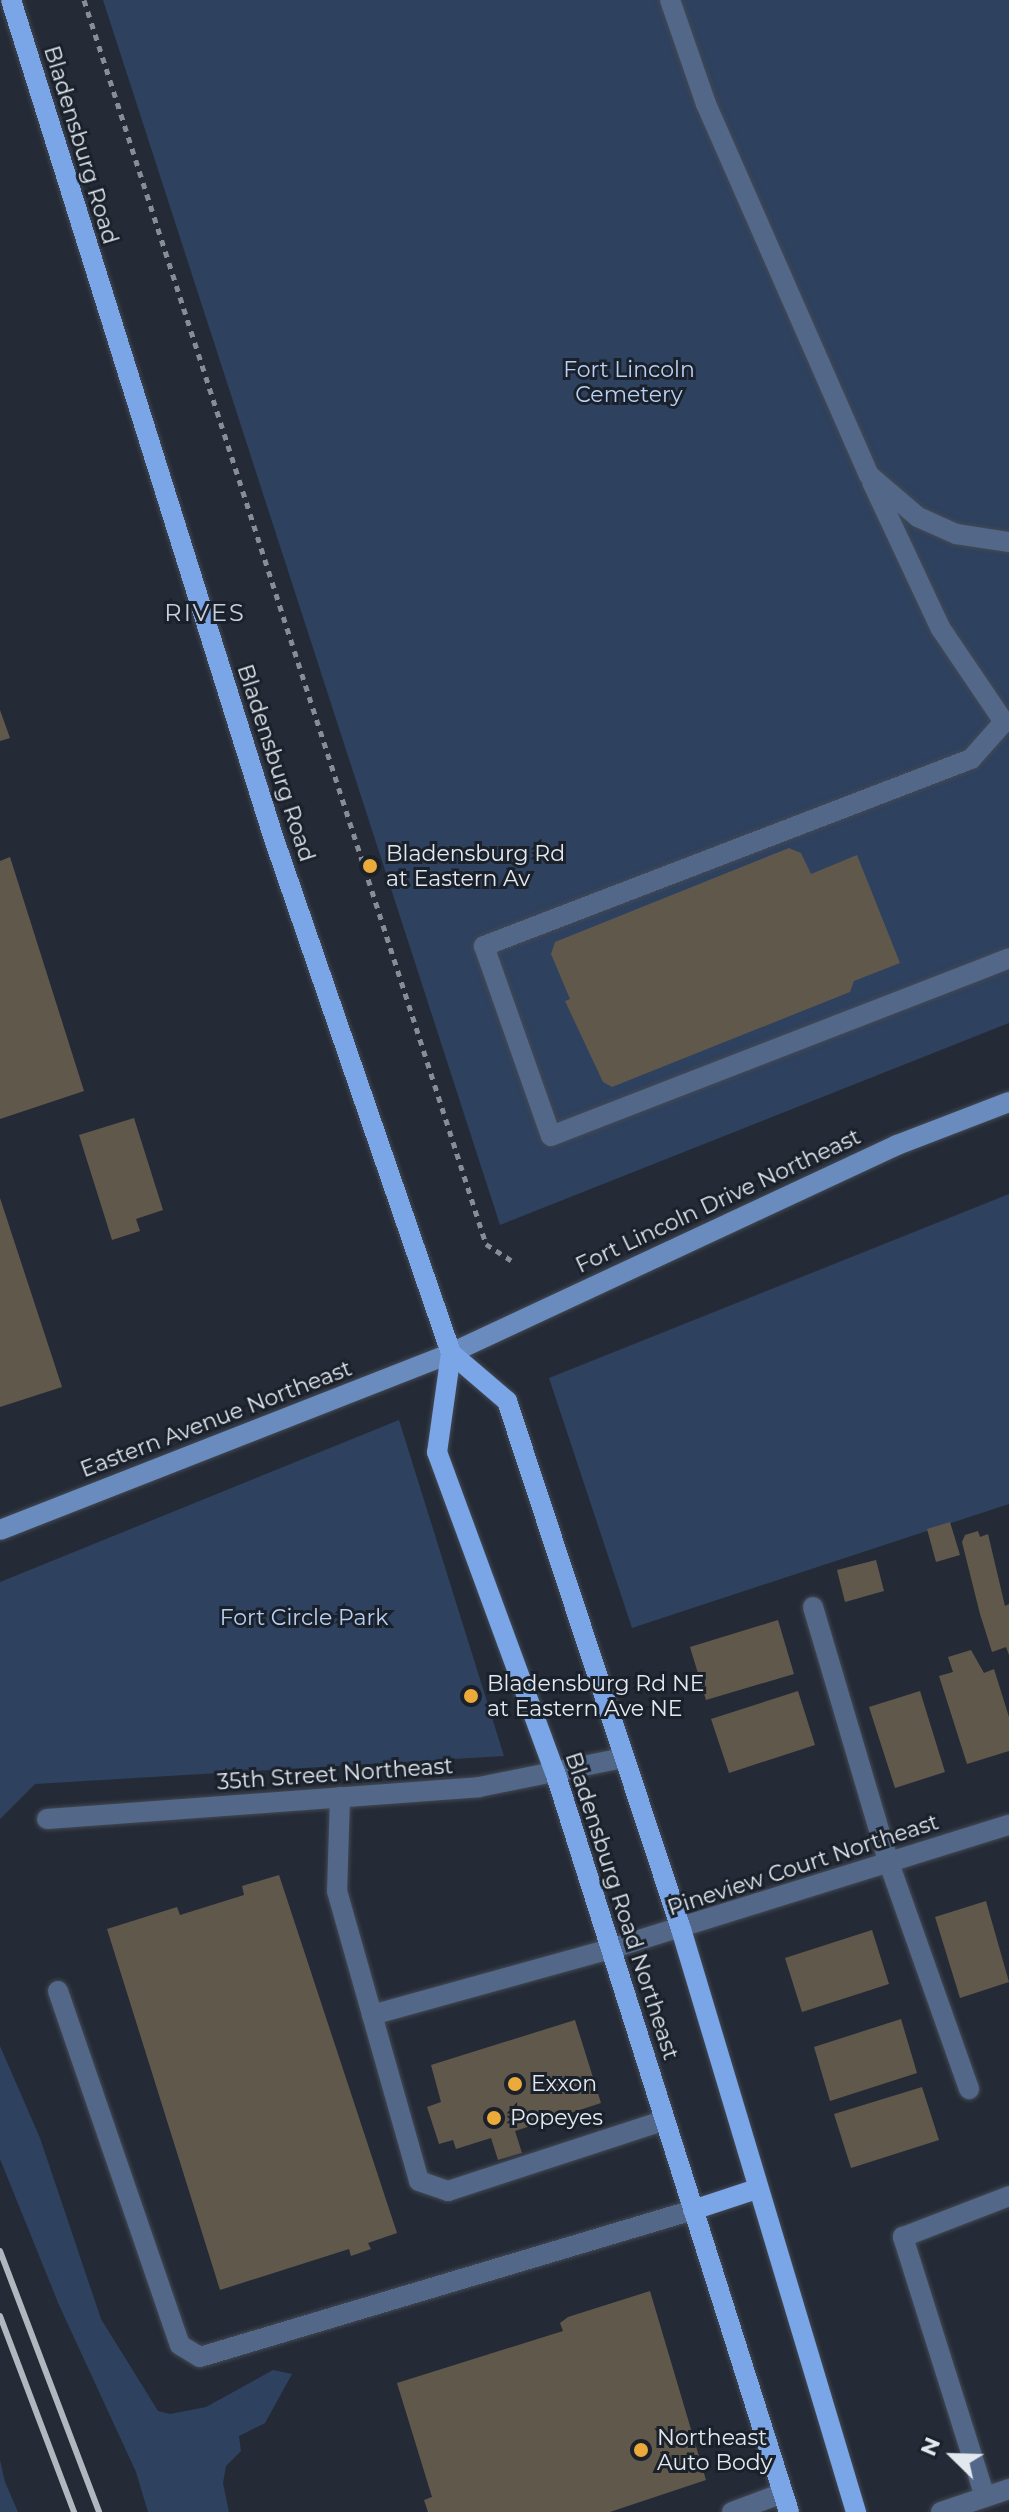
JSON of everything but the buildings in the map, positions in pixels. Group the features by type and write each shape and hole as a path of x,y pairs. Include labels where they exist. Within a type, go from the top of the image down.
{"main road":[{"name":"Bladensburg Road","path":"11,0 274,839 451,1353"},
{"name":"Bladensburg Road Northeast","path":"451,1353 507,1401 681,1929 856,2512"},
{"name":"Bladensburg Road Northeast","path":"451,1353 437,1452 555,1772 786,2502"},
{"path":"693,2210 757,2189"}],"street":[{"path":"670,0 706,104 869,475 941,629 1007,722 971,759 484,946 551,1136 1009,958"},
{"path":"869,475 918,517 956,534 1009,542"},
{"name":"Fort Lincoln Drive Northeast","path":"451,1353 897,1145 1009,1102"},
{"name":"Eastern Avenue Northeast","path":"0,1530 451,1353"},
{"path":"813,1607 889,1863 969,2089"},
{"name":"35th Street Northeast","path":"47,1819 479,1787 623,1758"},
{"path":"340,1797 337,1891 419,2181 448,2191 665,2120"},
{"name":"Pineview Court Northeast","path":"372,2015 681,1929 1009,1825"},
{"path":"58,1991 180,2345 200,2357 693,2210"},
{"path":"985,2497 903,2237 1009,2196"},
{"path":"943,2512 1009,2489"},
{"path":"732,2512 786,2502"}],"path":[{"path":"84,0 486,1244 511,1260"}],"green space":[{"name":"Fort Lincoln Cemetery","path":"103,0 1009,0 1009,1023 500,1225"},
{"path":"1009,1194 1009,1504 632,1628 549,1378"},
{"name":"Fort Circle Park","path":"399,1420 504,1756 35,1784 0,1819 0,1582"},
{"path":"0,2046 40,2138 101,2319 158,2411 170,2414 206,2407 273,2370 292,2374 265,2423 239,2436 241,2451 226,2466 223,2483 229,2512 148,2512 136,2472 59,2305 0,2159"},
{"path":"0,2460 5,2482 18,2512 0,2512"}],"railway":[{"path":"0,2251 99,2512"},
{"path":"0,2316 74,2512"}],"place":[{"name":"Bladensburg Rd at Eastern Av","path":"370,866"},
{"name":"Bladensburg Rd NE at Eastern Ave NE","path":"471,1696"},
{"name":"Exxon","path":"515,2084"},
{"name":"Popeyes","path":"494,2118"},
{"name":"Northeast Auto Body","path":"641,2450"}],"district":[{"name":"RIVES","path":"205,613"}]}
